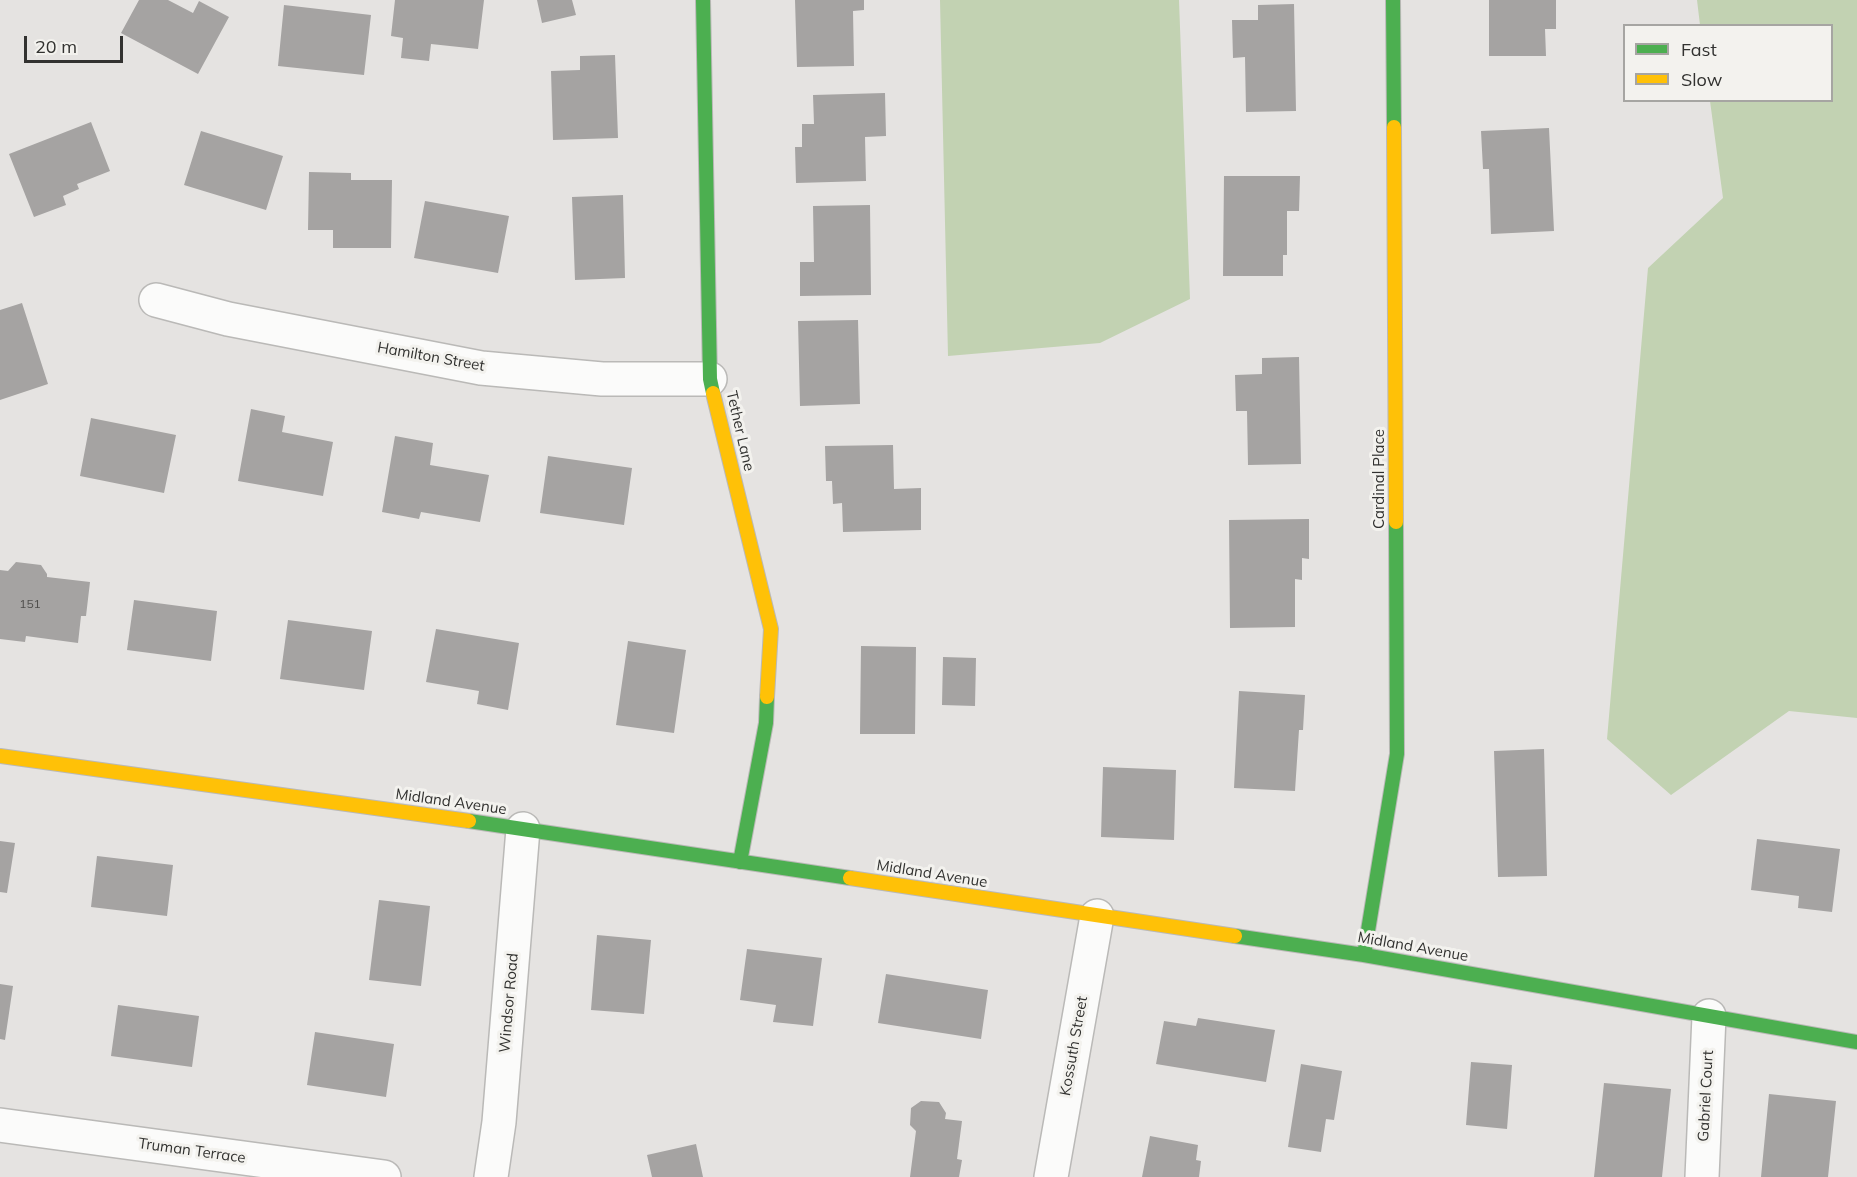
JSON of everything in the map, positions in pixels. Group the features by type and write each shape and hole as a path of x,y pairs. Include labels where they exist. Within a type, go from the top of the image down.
{"street":[{"name":"Tether Lane","path":"703,0 710,380 771,629 766,723 740,862"},
{"name":"Cardinal Place","path":"1364,955 1397,754 1393,0"},
{"name":"Hamilton Street","path":"156,300 228,319 481,368 602,379 710,380"},
{"name":"Midland Avenue","path":"0,756 523,829 1364,955 1857,1042"},
{"name":"Windsor Road","path":"491,1177 499,1122 523,829"},
{"name":"Kossuth Street","path":"1051,1177 1098,916"},
{"name":"Gabriel Court","path":"1702,1177 1709,1016"},
{"name":"Truman Terrace","path":"0,1125 384,1177"}],"green space":[{"path":"940,0 1179,0 1190,299 1100,343 948,356"},
{"path":"1697,0 1857,0 1857,718 1789,711 1671,795 1607,739 1648,268 1723,198 1710,102 1833,102 1833,24 1700,24"}],"building":[{"path":"139,0 168,0 193,13 199,1 229,17 198,74 121,33"},
{"path":"395,0 484,0 478,49 431,44 429,61 401,58 403,38 391,36"},
{"path":"537,0 572,0 576,15 542,23"},
{"path":"795,0 864,0 864,10 853,11 854,66 797,67"},
{"path":"1489,0 1556,0 1556,29 1545,29 1546,56 1489,56"},
{"path":"1294,4 1296,111 1246,112 1245,57 1233,58 1232,20 1258,20 1258,5"},
{"path":"284,5 371,15 364,75 278,66"},
{"path":"615,55 618,138 553,140 551,71 580,70 580,56"},
{"path":"885,93 886,136 865,137 866,181 796,183 795,147 802,147 802,124 814,124 813,95"},
{"path":"91,122 110,171 77,184 79,189 63,196 66,205 34,217 9,154"},
{"path":"1549,128 1554,231 1491,234 1489,169 1483,169 1481,131"},
{"path":"201,131 283,156 266,210 184,185"},
{"path":"309,172 351,173 351,180 392,180 391,248 333,248 333,230 308,230"},
{"path":"1224,176 1300,176 1299,211 1287,211 1287,255 1283,255 1283,276 1223,276"},
{"path":"623,195 625,278 575,280 572,197"},
{"path":"425,201 509,216 498,273 414,258"},
{"path":"870,205 871,295 800,296 800,262 814,262 813,206"},
{"path":"22,303 48,384 0,400 0,310"},
{"path":"858,320 860,404 800,406 798,321"},
{"path":"1299,357 1301,464 1248,465 1247,411 1236,411 1235,375 1262,374 1262,358"},
{"path":"251,409 285,416 282,432 333,442 323,496 238,481"},
{"path":"91,418 176,435 164,493 80,476"},
{"path":"395,436 433,443 430,465 489,475 480,522 421,512 419,519 382,512"},
{"path":"893,445 894,489 921,488 921,530 843,532 842,503 833,504 832,481 826,481 825,446"},
{"path":"548,456 632,468 624,525 540,513"},
{"path":"1309,519 1309,559 1302,558 1302,580 1295,579 1295,627 1230,628 1229,520"},
{"path":"16,562 41,565 47,577 90,582 86,616 81,616 78,643 26,636 25,642 0,639 0,570 8,571"},
{"path":"134,600 217,611 211,661 127,650"},
{"path":"288,620 372,631 364,690 280,679"},
{"path":"436,629 519,643 508,710 477,704 479,691 426,682"},
{"path":"628,641 686,650 674,733 616,725"},
{"path":"861,646 916,647 915,734 860,734"},
{"path":"943,657 976,658 975,706 942,705"},
{"path":"1239,691 1305,695 1303,730 1299,730 1295,791 1234,788"},
{"path":"1544,749 1547,876 1498,877 1494,751"},
{"path":"1103,767 1176,770 1174,840 1101,837"},
{"path":"1757,839 1840,849 1832,912 1798,908 1799,896 1751,890"},
{"path":"0,841 15,843 7,893 0,892"},
{"path":"97,856 173,865 167,916 91,907"},
{"path":"379,900 430,906 421,986 369,980"},
{"path":"597,935 651,940 644,1014 591,1010"},
{"path":"747,949 822,958 813,1026 773,1022 776,1005 740,1000"},
{"path":"886,974 988,990 981,1039 878,1023"},
{"path":"0,984 13,986 5,1040 0,1039"},
{"path":"118,1005 199,1016 192,1067 111,1056"},
{"path":"1198,1018 1275,1030 1266,1082 1156,1064 1164,1021 1196,1026"},
{"path":"315,1032 394,1044 386,1097 307,1085"},
{"path":"1471,1062 1512,1065 1507,1129 1466,1125"},
{"path":"1301,1064 1342,1071 1334,1120 1326,1119 1321,1152 1288,1147"},
{"path":"1604,1083 1671,1089 1662,1177 1594,1177"},
{"path":"1769,1094 1836,1101 1828,1177 1761,1177"},
{"path":"921,1101 939,1102 946,1113 945,1119 962,1121 957,1159 962,1160 959,1177 910,1177 916,1131 910,1125 911,1108"},
{"path":"1150,1136 1198,1145 1196,1160 1201,1161 1199,1177 1142,1177"},
{"path":"696,1144 703,1177 652,1177 647,1155"}],"traffic: fast":[{"path":"703,0 710,379 713,393"},
{"path":"1393,0 1394,127"},
{"path":"1364,955 1397,754 1396,522"},
{"path":"740,862 766,723 767,697"},
{"path":"469,821 850,878"},
{"path":"1235,936 1364,955 1857,1042"}],"traffic: slow":[{"path":"1394,127 1396,522"},
{"path":"713,393 771,629 767,697"},
{"path":"0,756 469,821"},
{"path":"850,878 1235,936"}]}
